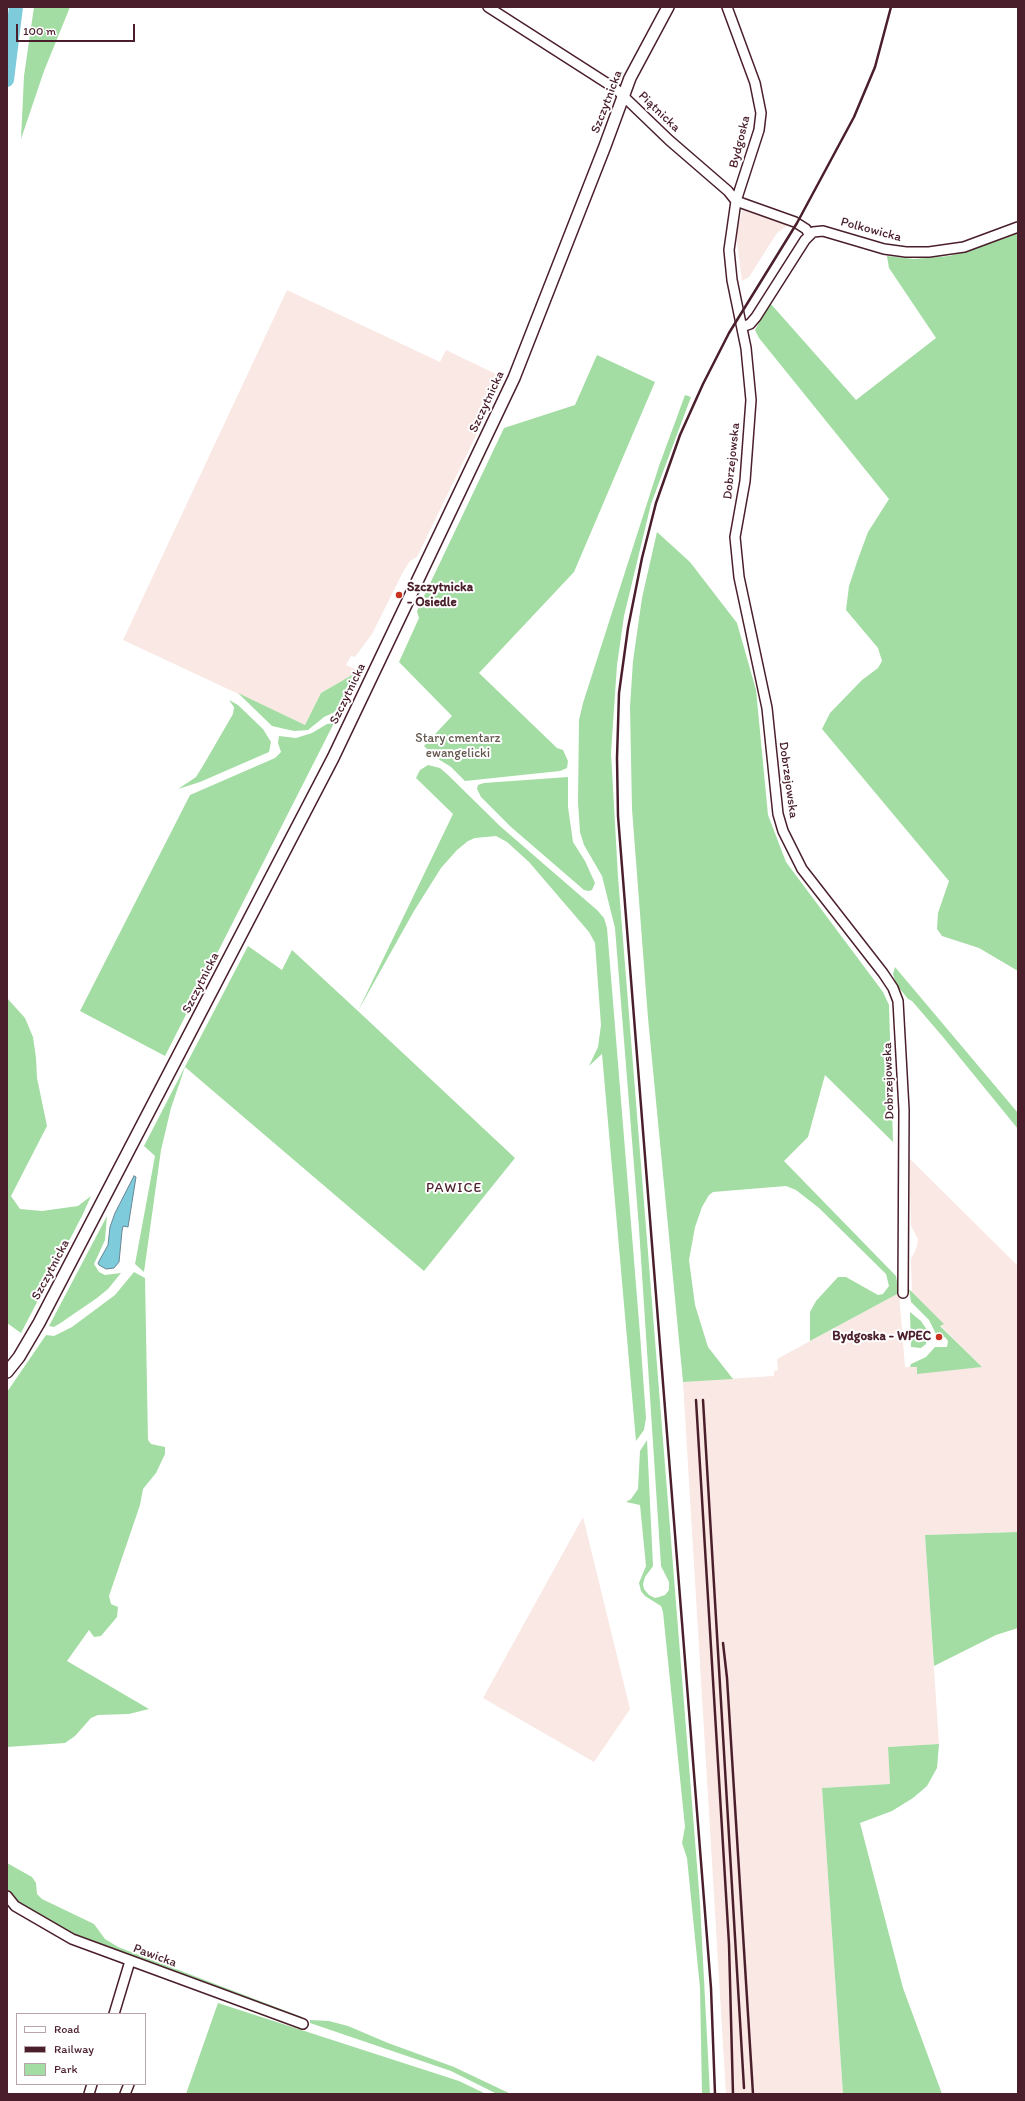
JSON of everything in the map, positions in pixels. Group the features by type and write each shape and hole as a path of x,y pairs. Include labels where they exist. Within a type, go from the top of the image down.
{"street":[{"name":"Piątnicka","path":"488,7 616,89 669,140 728,191 736,201 796,223 809,234"},
{"name":"Szczytnicka","path":"7,1372 19,1357 39,1323 333,758 514,378 605,146 630,78 668,7"},
{"name":"Bydgoska","path":"727,7 755,83 761,113 759,130 736,201 729,250 730,263"},
{"name":"Polkowicka","path":"809,234 817,230 823,230 884,249 906,252 929,252 964,247 1018,226"},
{"path":"742,327 750,324 756,317 809,234"},
{"name":"Dobrzejowska","path":"730,263 746,348 750,400 745,481 735,537 739,577 767,708 778,814 783,831 802,869 883,973 893,988 898,1001 904,1110 903,1293"},
{"name":"Pawicka","path":"7,1896 15,1906 72,1939 303,2024"},
{"path":"114,2013 130,1961"}],"shaded area":[{"path":"743,208 779,219 787,226 777,233 749,277 742,281 736,235"},
{"path":"287,290 440,362 446,350 504,378 417,557 410,561 403,572 372,634 355,657 351,656 346,665 359,671 321,693 305,725 123,640"},
{"path":"909,1158 1018,1266 1018,1532 925,1535 939,1744 888,1747 890,1784 822,1788 843,2094 726,2094 683,1382 774,1376 774,1371 778,1370 777,1359 899,1293 905,1367 917,1367 917,1373 982,1367 940,1325 943,1324 912,1292 911,1260 917,1246 918,1239 911,1226"},
{"path":"583,1517 630,1709 594,1762 483,1698"}],"green space":[{"path":"34,7 70,7 44,71 21,139 24,76"},
{"path":"1018,231 1018,971 979,948 942,936 937,929 938,913 949,881 822,729 830,713 862,680 878,668 882,661 878,648 846,610 849,586 868,532 889,499 759,338 755,330 770,303 856,400 936,338 889,268 887,256 914,259 949,256 968,251"},
{"name":"Stary cmentarz ewangelicki","path":"597,355 655,382 574,572 479,673 557,748 563,750 568,761 567,768 560,771 465,781 451,767 435,757 424,746 452,716 399,662 419,618 417,611 504,428 575,405"},
{"path":"685,395 691,397 651,504 624,616 617,665 611,753 618,877 700,1903 710,2094 702,2094 700,1988 687,1858 682,1843 685,1827 663,1612 661,1606 645,1596 641,1591 639,1583 646,1566 640,1505 626,1502 631,1499 638,1489 640,1451 647,1440 653,1566 645,1577 643,1584 644,1589 649,1595 655,1598 665,1595 669,1590 669,1582 661,1566 639,1228 615,928 602,876 584,845 580,832 578,802 579,720 583,703 659,466"},
{"path":"657,532 690,562 737,623 756,690 768,815 786,862 883,992 889,1005 893,1142 825,1075 808,1137 784,1161 896,1276 899,1293 810,1341 810,1312 816,1301 838,1277 846,1277 878,1295 883,1294 889,1286 886,1274 819,1208 796,1190 786,1186 713,1192 709,1195 702,1207 695,1227 689,1260 695,1305 708,1347 733,1379 683,1382 648,1018 632,809 630,707 633,661 642,598"},
{"path":"359,671 341,709 324,717 308,730 294,731 272,726 238,693 305,725 321,693"},
{"path":"229,700 238,705 263,729 271,742 269,752 200,782 178,789 196,777 233,714 234,707"},
{"path":"334,723 165,1056 80,1011 190,795 275,758 281,752 278,743 279,736 296,738 312,733 327,724"},
{"path":"428,765 440,768 501,827 597,910 604,918 607,928 646,1418 644,1430 636,1441 602,1054 589,1066 598,1047 601,1025 595,943 589,932 529,862 507,842 496,836 475,838 468,841 457,850 441,868 414,911 358,1011 453,814 416,778 420,770"},
{"path":"568,777 568,807 573,842 585,861 595,883 592,890 589,891 584,890 511,827 481,797 477,789 478,785 484,783"},
{"path":"248,946 282,970 292,950 515,1158 424,1271 185,1067 171,1108 161,1150 144,1272 135,1264 155,1156 144,1146 176,1084"},
{"path":"895,967 1018,1113 1018,1129 943,1037 896,984 893,974"},
{"path":"7,998 25,1018 33,1037 37,1078 47,1126 11,1196 20,1209 42,1211 78,1206 91,1196 21,1333 7,1323"},
{"path":"107,1216 105,1240 94,1264 99,1272 105,1275 121,1273 108,1289 97,1298 54,1327 49,1326"},
{"path":"134,1272 145,1278 148,1440 151,1444 165,1447 165,1454 156,1473 143,1489 140,1505 109,1596 111,1604 118,1607 117,1617 101,1636 94,1637 89,1630 67,1661 149,1709 129,1714 98,1715 91,1718 75,1736 65,1743 7,1747 7,1392 46,1335 54,1336 72,1327 115,1295"},
{"path":"909,1289 944,1324 940,1326 982,1367 917,1374 917,1367 910,1367 911,1364 926,1357 935,1347 947,1347 948,1341 945,1337 937,1336 929,1320 911,1302"},
{"path":"910,1312 921,1321 927,1330 928,1337 926,1344 921,1348 911,1347"},
{"path":"1018,1532 1018,1628 996,1635 934,1666 925,1535"},
{"path":"939,1744 937,1768 927,1786 913,1798 892,1811 860,1823 903,1988 942,2094 843,2094 822,1788 890,1784 888,1747"},
{"path":"7,1863 32,1877 36,1883 37,1894 42,1899 94,1924 105,1939 118,1947 302,2017 302,2021 90,1942 50,1923 19,1904 10,1893 7,1888"},
{"path":"218,2003 459,2081 486,2094 186,2094"},
{"path":"310,2020 329,2021 348,2026 388,2043 454,2067 511,2094 497,2094 451,2071 310,2023"}],"water":[{"path":"134,1176 136,1177 128,1227 123,1226 119,1262 114,1268 106,1269 98,1263 108,1245 110,1227 115,1213"}],"waterway":[{"path":"7,80 16,7"}],"railway":[{"path":"715,2094 711,1988 618,816 617,758 619,693 628,628 642,558 656,503 680,435 703,384 729,333 797,223 854,117 875,67 891,7"},
{"path":"696,1400 729,1944 733,2094"},
{"path":"703,1400 744,2088"},
{"path":"723,1643 727,1678 753,2094"}],"place":[{"name":"Szczytnicka - Osiedle","path":"399,595"},
{"name":"Bydgoska - WPEC","path":"939,1337"}],"district":[{"name":"PAWICE","path":"454,1188"}]}
